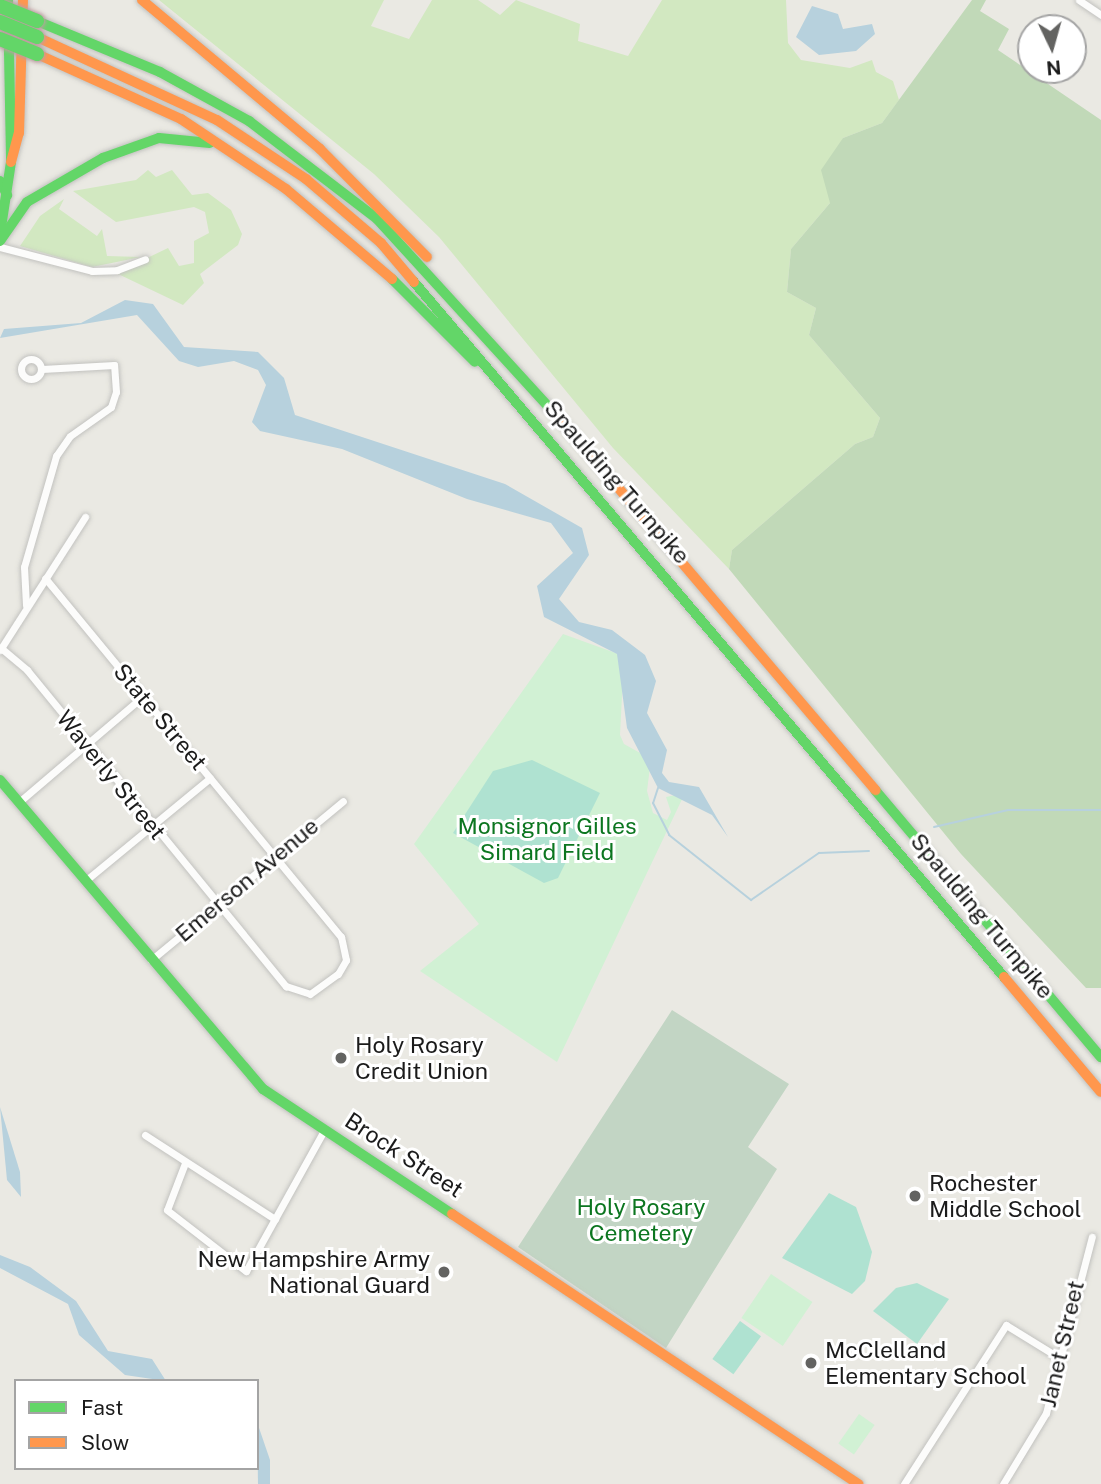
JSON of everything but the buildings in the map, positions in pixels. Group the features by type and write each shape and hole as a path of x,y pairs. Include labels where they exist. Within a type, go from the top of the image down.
{"main road":[{"path":"0,234 7,195 8,0"},
{"path":"6,162 19,132 23,0"},
{"path":"142,0 365,190 430,261 466,312"},
{"name":"Spaulding Turnpike","path":"0,6 160,72 289,147 377,219 466,312 1101,1057"},
{"name":"Spaulding Turnpike","path":"0,22 189,104 306,179 389,252 1101,1092"},
{"path":"0,39 135,94 227,148 372,259 509,404 532,419"},
{"path":"0,85 8,63"},
{"path":"0,241 37,194 120,151 173,136 227,148"},
{"path":"0,181 7,195"},
{"name":"Brock Street","path":"0,780 250,1078 324,1130 858,1484"},
{"path":"1022,965 1101,1043"}],"street":[{"path":"1079,0 1101,15"},
{"path":"0,247 92,271 117,270 145,259"},
{"path":"26,605 24,567 56,456 70,436 111,407 116,392 114,365 41,369"},
{"path":"0,649 85,517"},
{"name":"State Street","path":"45,578 344,944 346,960 333,980 310,994 295,993 217,905"},
{"name":"Waverly Street","path":"0,649 27,670 217,905"},
{"path":"19,802 142,697"},
{"path":"85,881 210,778"},
{"name":"Emerson Avenue","path":"151,960 342,801"},
{"path":"185,1163 167,1210 246,1270 324,1130"},
{"path":"145,1135 275,1219"},
{"name":"Janet Street","path":"1003,1484 1046,1413 1058,1357 1092,1237"},
{"path":"904,1484 1006,1325 1058,1357"}],"green space":[{"path":"159,0 384,0 371,26 409,39 432,0 478,0 500,15 516,0 580,24 578,41 628,56 662,0 786,0 788,43 801,60 850,68 872,60 876,72 893,81 899,100 882,123 843,138 830,203 791,249 787,292 816,308 809,335 880,418 873,437 855,444 732,550 729,569 613,448 439,237 374,174"},
{"path":"972,0 986,0 980,11 1009,29 998,50 1017,63 1017,84 1048,84 1101,120 1101,988 1086,988 961,854 729,569 732,550 855,444 873,437 880,418 809,335 816,308 787,292 791,249 830,203 821,170 843,138 882,123"},
{"path":"148,170 156,177 172,170 192,195 208,193 231,210 242,234 238,245 200,274 204,283 183,305 116,273 168,248 179,266 194,263 194,241 209,233 205,212 194,207 116,222 73,191 136,180"},
{"path":"64,199 59,209 97,236 102,229 107,256 141,257 92,267 20,246 40,216"},
{"name":"Monsignor Gilles Simard Field","path":"563,634 624,656 620,735 624,744 651,759 647,791 653,813 667,820 671,812 666,797 685,793 557,1062 420,971 479,924 414,844"},
{"path":"532,760 600,793 558,878 544,883 453,833 493,771"},
{"name":"Holy Rosary Cemetery","path":"672,1010 789,1084 748,1147 777,1169 666,1348 518,1247"},
{"path":"829,1193 856,1207 872,1252 865,1281 852,1294 782,1258"},
{"path":"771,1274 812,1302 783,1346 741,1318"},
{"path":"917,1283 949,1299 917,1344 873,1311 896,1288"},
{"path":"740,1321 761,1336 733,1374 712,1359"},
{"path":"859,1414 875,1425 854,1454 838,1443"}],"water":[{"path":"812,6 838,14 843,29 872,24 875,34 856,51 819,55 796,37"},
{"path":"125,300 153,304 184,347 258,352 284,378 295,415 505,484 582,528 589,555 559,599 579,622 612,630 645,655 656,681 647,713 667,750 662,773 669,782 699,787 728,837 712,815 658,788 627,728 617,654 544,617 537,586 573,553 551,523 467,499 342,449 260,431 252,422 266,385 258,370 234,361 198,367 179,361 137,315 0,338 4,329 81,323"},
{"path":"0,1107 20,1172 21,1197 7,1180"},
{"path":"0,1255 30,1267 76,1301 108,1351 152,1359 165,1379 125,1375 79,1335 68,1304 0,1268"},
{"path":"259,1428 270,1460 270,1484 258,1484"}],"waterway":[{"path":"658,788 653,803 669,835 751,900 819,853 869,851"},
{"path":"934,827 1008,810 1101,810"}],"traffic: fast":[{"path":"8,0 11,161"},
{"path":"0,6 37,21"},
{"path":"37,21 160,72 249,121 377,219 558,417"},
{"path":"0,22 37,37"},
{"path":"0,39 37,54"},
{"path":"0,241 27,202 103,158 159,138 210,143"},
{"path":"0,234 11,162"},
{"path":"0,181 7,195"},
{"path":"392,279 475,362"},
{"path":"414,282 1004,977"},
{"path":"0,780 263,1089 452,1214"},
{"path":"875,790 1101,1057"}],"traffic: slow":[{"path":"11,162 19,133 23,0"},
{"path":"142,0 320,149 427,257"},
{"path":"37,37 217,120 306,179 381,243 414,282"},
{"path":"37,54 181,119 286,189 392,279"},
{"path":"558,417 875,790"},
{"path":"1004,977 1101,1092"},
{"path":"452,1214 858,1484"}],"place":[{"name":"Holy Rosary Credit Union","path":"341,1058"},
{"name":"Rochester Middle School","path":"915,1196"},
{"name":"New Hampshire Army National Guard","path":"444,1272"},
{"name":"McClelland Elementary School","path":"811,1363"}]}
